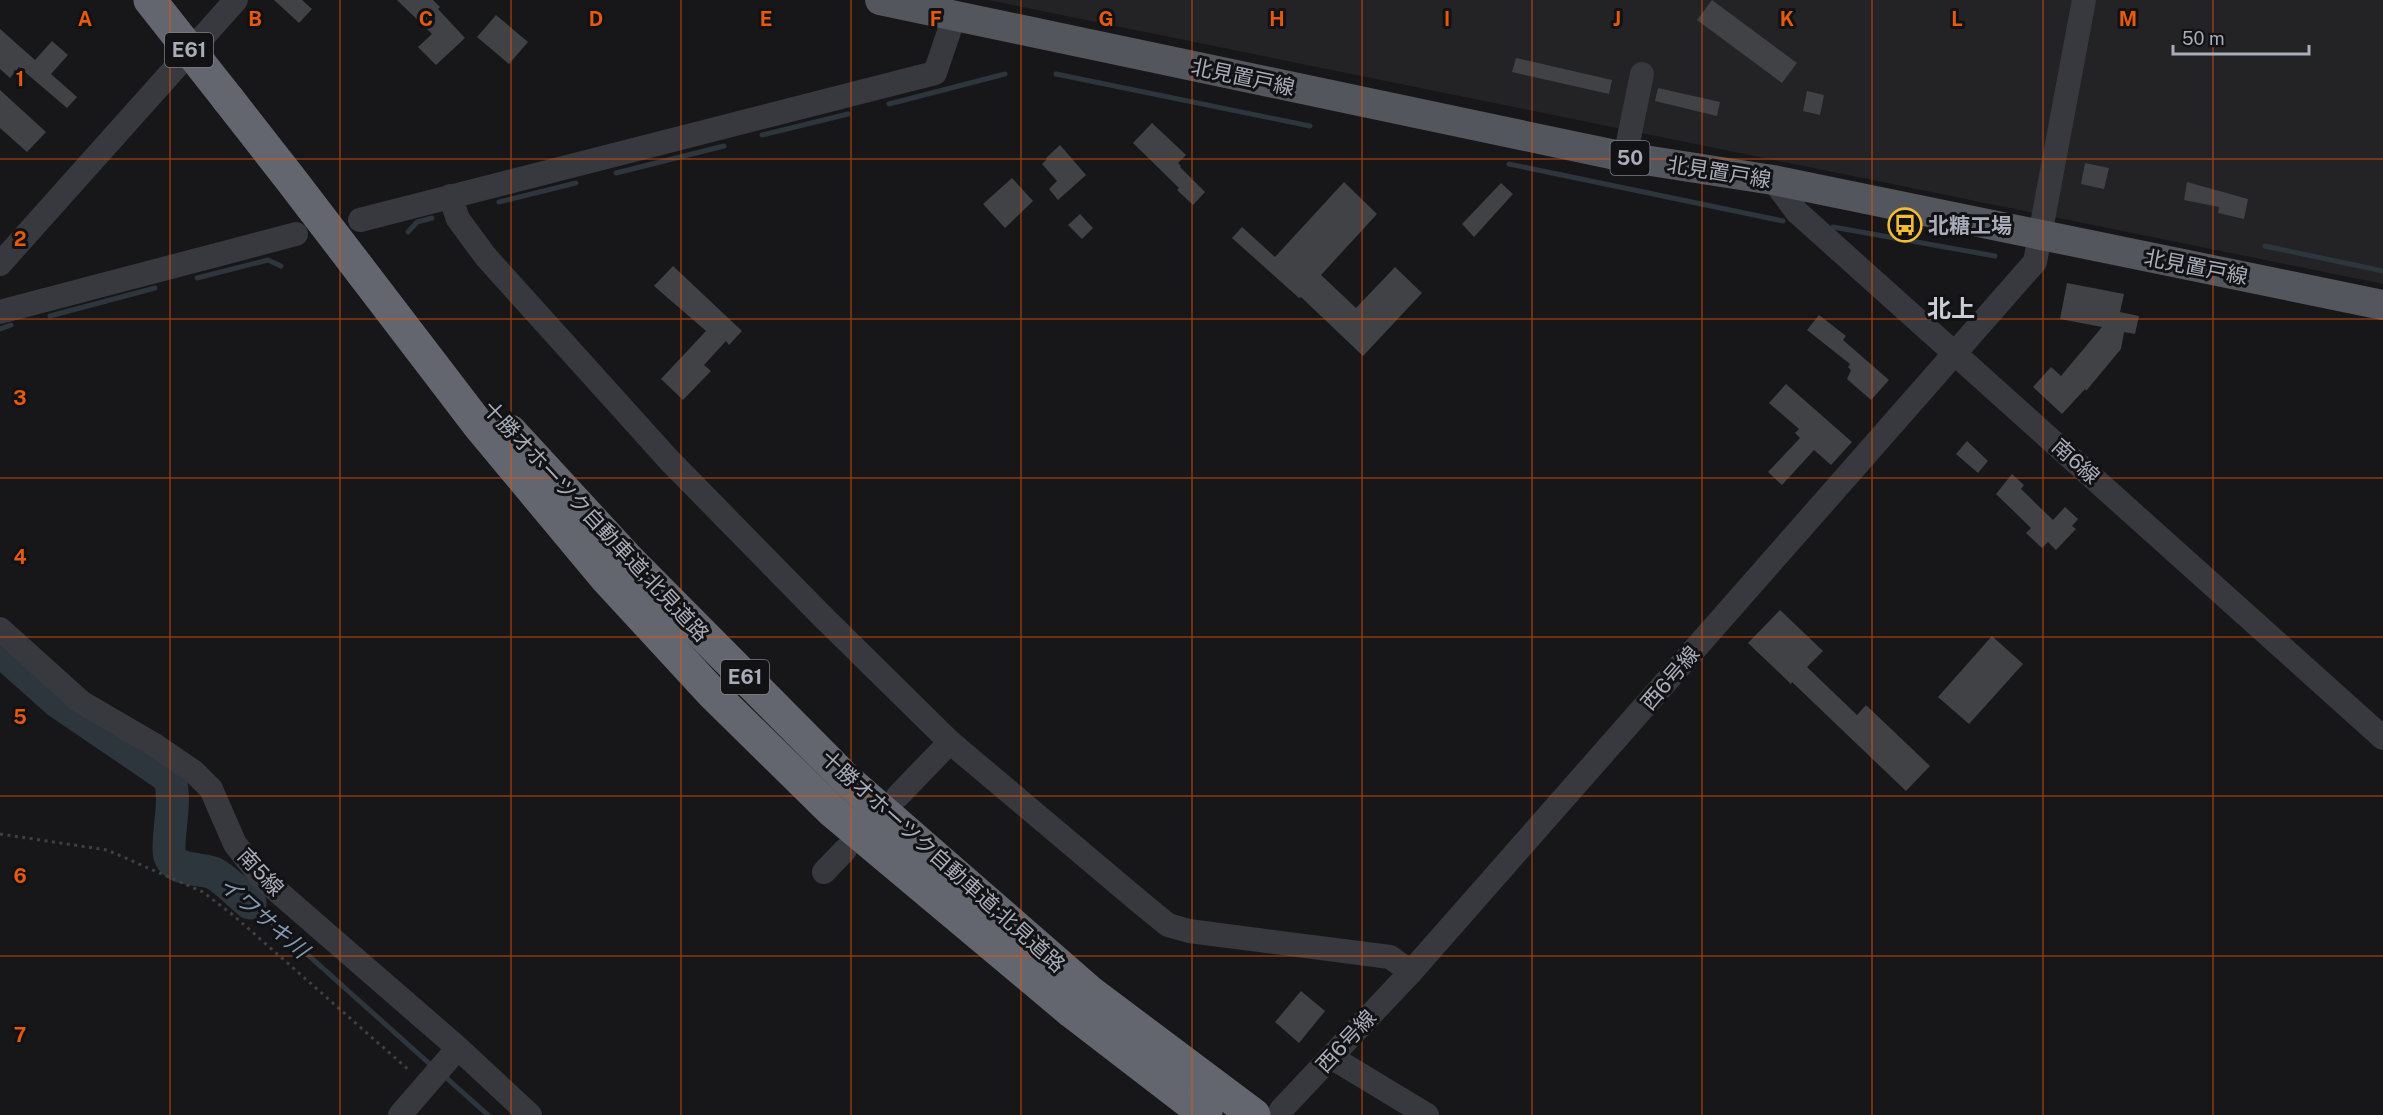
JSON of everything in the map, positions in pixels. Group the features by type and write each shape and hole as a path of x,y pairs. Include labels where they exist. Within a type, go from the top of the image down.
{"highway":[{"name":"十勝オホーツク自動車道;北見道路","path":"150,0 480,427 604,577 713,694 831,810 1072,1012 1206,1115"},
{"name":"十勝オホーツク自動車道;北見道路","path":"292,181 397,298 495,414 618,549 848,781 1090,992 1268,1112"}],"main road":[{"name":"北見置戸線","path":"886,1 1625,157 1773,180 2383,305"}],"street":[{"path":"0,264 236,0"},
{"name":"西6号線","path":"1268,1112 1331,1057 1411,972 2035,262 2084,0"},
{"path":"360,220 935,73 954,17"},
{"path":"1625,157 1642,74"},
{"name":"南6線","path":"1773,180 1797,212 2383,738"},
{"path":"450,196 458,219 486,257 669,460 821,615 950,742 1168,925 1189,931 1390,957 1411,972"},
{"path":"0,312 296,234"},
{"name":"南5線","path":"0,629 81,702 153,744 194,772 211,789 235,844 261,878 436,1065 515,1110"},
{"path":"898,796 950,742"},
{"path":"824,872 845,850"},
{"path":"1331,1057 1427,1115"},
{"path":"400,1115 436,1065"}],"path":[{"path":"0,834 106,850 203,892 436,1065"}],"shaded area":[{"path":"988,0 2383,0 2383,284"}],"building":[{"path":"274,0 302,0 312,9 299,23"},
{"path":"397,0 433,0 440,7 438,9 465,38 436,65 418,47 432,34"},
{"path":"1712,0 1797,63 1782,83 1697,20"},
{"path":"496,15 528,42 509,64 477,37"},
{"path":"0,29 35,60 52,41 68,55 51,74 77,97 67,108 19,67 10,78 0,69"},
{"path":"1516,58 1612,80 1609,94 1512,72"},
{"path":"1658,88 1720,102 1717,116 1655,101"},
{"path":"0,90 46,132 27,152 0,128"},
{"path":"1807,91 1824,95 1820,115 1803,111"},
{"path":"1152,123 1186,155 1178,163 1180,167 1205,192 1193,205 1133,143"},
{"path":"1060,145 1086,175 1058,200 1049,189 1057,181 1042,164"},
{"path":"2085,163 2109,168 2104,189 2081,184"},
{"path":"1012,178 1033,201 1005,228 983,204"},
{"path":"1344,182 1377,214 1321,275 1356,308 1395,267 1422,293 1363,356 1301,297 1299,298 1232,238 1242,227 1275,257"},
{"path":"2187,182 2248,199 2244,219 2218,213 2219,207 2184,200"},
{"path":"1501,183 1513,194 1474,237 1462,224"},
{"path":"1080,214 1093,228 1082,239 1068,225"},
{"path":"673,266 742,331 729,345 726,341 704,365 711,371 683,400 661,379 706,331 654,286"},
{"path":"2067,283 2124,294 2120,312 2139,316 2135,334 2124,332 2121,349 2086,391 2085,389 2062,414 2033,387 2051,367 2061,376 2102,327 2060,319"},
{"path":"1819,315 1846,336 1843,340 1889,380 1871,400 1847,379 1851,370 1848,367 1850,364 1807,330"},
{"path":"1786,384 1852,442 1831,465 1814,450 1782,485 1768,472 1800,438 1795,433 1799,429 1769,403"},
{"path":"1967,441 1988,461 1978,473 1956,454"},
{"path":"2012,474 2024,485 2021,489 2053,520 2065,507 2078,519 2072,526 2076,529 2056,550 2048,542 2042,548 2026,533 2031,528 1996,494"},
{"path":"1780,610 1823,651 1807,667 1857,715 1866,705 1930,766 1906,791 1748,643"},
{"path":"1992,636 2023,664 1969,724 1938,697"},
{"path":"1301,991 1325,1011 1299,1043 1275,1022"}],"waterway":[{"path":"889,104 1005,74"},
{"path":"1056,74 1310,126"},
{"path":"762,135 848,114"},
{"path":"616,173 724,146"},
{"path":"1509,164 1783,221"},
{"path":"499,202 576,183"},
{"path":"408,232 417,222 432,218"},
{"path":"1833,227 1995,256"},
{"path":"2265,246 2383,271"},
{"path":"197,278 268,260 281,266"},
{"path":"50,316 155,288"},
{"path":"0,329 11,325"},
{"name":"イワサキ川","path":"0,650 57,701 170,778 172,805 169,848 173,862 185,868 217,875 250,903"},
{"name":"イワサキ川","path":"250,903 432,1066"},
{"name":"イワサキ川","path":"442,1074 488,1115"}],"place":[{"name":"北糖工場","path":"1905,225"}],"district":[{"name":"北上","path":"1951,308"}]}
